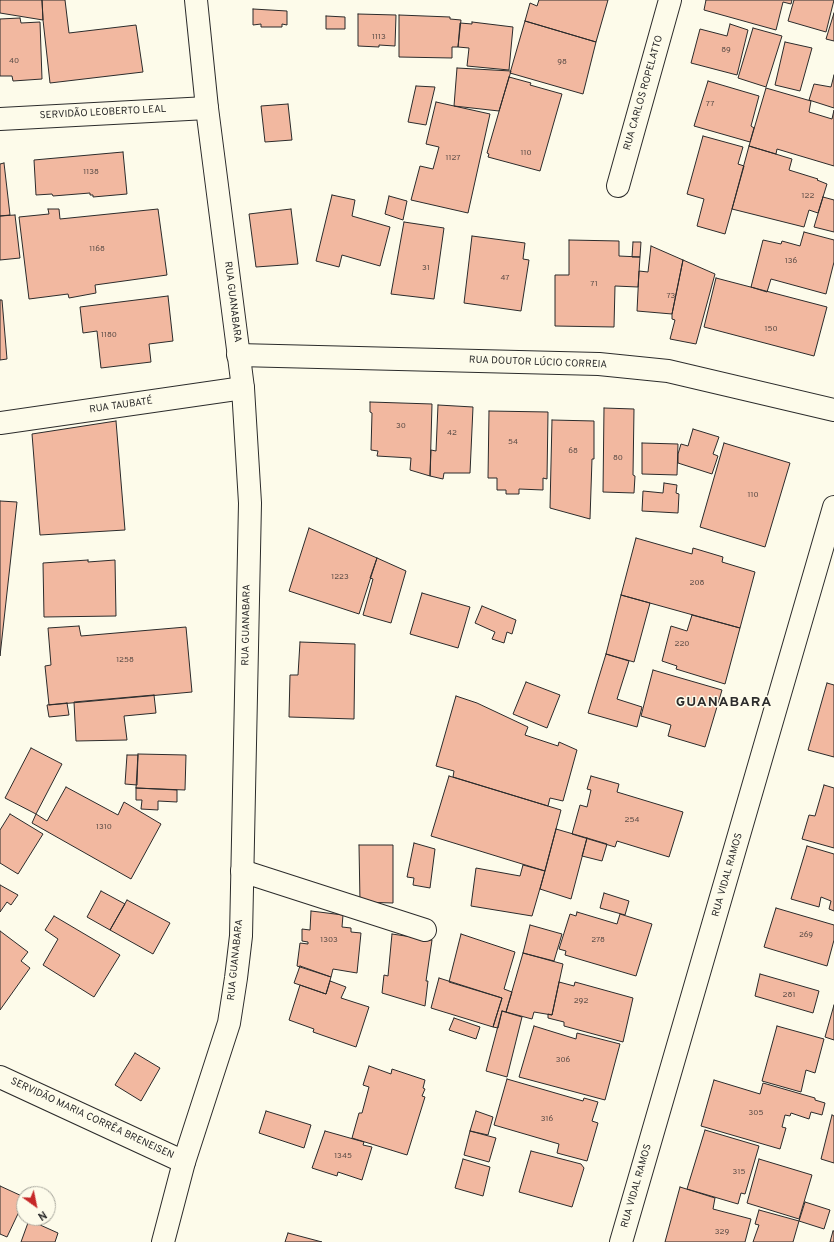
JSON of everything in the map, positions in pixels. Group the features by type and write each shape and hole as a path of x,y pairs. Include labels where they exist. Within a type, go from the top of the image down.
{"street":[{"name":"RUA GUANABARA","path":"163,1242 184,1162 229,1023 241,936 250,503 243,388 207,108 196,0"},
{"name":"RUA CARLOS ROPELATTO","path":"618,186 670,0"},
{"name":"SERVIDÃO LEOBERTO LEAL","path":"0,119 207,108"},
{"name":"RUA DOUTOR LÚCIO CORREIA","path":"238,355 599,364 668,372 834,410"},
{"name":"RUA TAUBATÉ","path":"0,423 243,388"},
{"name":"RUA VIDAL RAMOS","path":"621,1242 834,507"},
{"path":"242,871 425,930"},
{"name":"SERVIDÃO MARIA CORRÊA BRENEISEN","path":"0,1077 184,1162"}],"building":[{"path":"0,0 42,0 43,20 0,13"},
{"path":"42,0 65,0 69,33 136,25 143,72 50,83"},
{"path":"539,0 608,0 596,42 525,21 530,3 537,6"},
{"path":"706,0 792,0 791,4 783,2 776,30 704,10"},
{"path":"794,0 834,0 826,32 788,21"},
{"path":"253,9 287,11 287,25 282,24 282,27 261,27 261,24 253,25"},
{"path":"834,13 834,41 826,39"},
{"path":"358,14 396,15 395,46 358,46"},
{"path":"399,15 450,17 450,19 461,20 458,47 452,47 452,58 399,57"},
{"path":"326,16 345,17 345,29 326,29"},
{"path":"20,18 21,23 40,22 42,79 13,81 12,76 0,76 0,19"},
{"path":"525,21 596,42 583,94 510,73"},
{"path":"472,22 513,27 509,70 467,66 469,48 458,47 460,23 472,24"},
{"path":"730,24 748,30 737,75 691,63 700,29 727,36"},
{"path":"753,28 782,36 766,87 738,78"},
{"path":"785,42 812,48 800,91 775,85"},
{"path":"457,68 511,71 499,111 454,106"},
{"path":"834,75 834,108 809,100 814,84 831,87"},
{"path":"509,77 531,83 530,85 562,94 540,171 488,157 489,154 487,153"},
{"path":"708,81 759,96 751,126 754,128 750,142 694,126"},
{"path":"416,86 435,87 426,125 408,122"},
{"path":"766,88 811,101 809,112 832,119 834,110 834,166 777,149 776,154 749,146"},
{"path":"436,102 490,114 468,213 411,200 420,166 433,169 439,147 426,144"},
{"path":"288,104 292,140 265,142 261,106"},
{"path":"703,136 743,147 738,164 744,166 725,234 697,226 704,199 687,194"},
{"path":"749,146 792,159 789,170 818,179 817,180 827,184 818,213 809,210 804,227 732,209"},
{"path":"123,152 127,194 93,197 90,193 53,196 52,194 36,195 34,160"},
{"path":"4,163 10,215 0,216 0,164"},
{"path":"332,195 355,200 352,216 390,227 380,266 342,255 339,267 316,261"},
{"path":"389,196 407,201 403,220 385,214"},
{"path":"823,197 834,200 834,232 814,227"},
{"path":"48,209 59,209 60,219 158,209 167,275 95,285 96,293 69,298 68,294 29,299 19,217 49,214"},
{"path":"291,209 298,264 256,267 249,214"},
{"path":"15,215 20,258 0,260 0,216"},
{"path":"404,222 444,228 434,299 391,294"},
{"path":"804,232 834,240 834,262 826,294 771,279 767,292 751,287 763,240 781,244 782,241 800,246"},
{"path":"472,236 525,243 523,259 529,260 521,311 464,303"},
{"path":"569,240 619,241 619,256 640,257 638,287 615,286 614,327 555,326 555,275 569,275"},
{"path":"633,242 641,242 640,257 632,257"},
{"path":"651,246 683,260 672,314 637,311 639,271 648,272"},
{"path":"683,260 715,274 696,344 670,339 675,320 672,319 672,314"},
{"path":"716,278 827,307 814,356 704,327"},
{"path":"168,296 173,341 149,344 151,362 101,368 97,331 83,333 80,307"},
{"path":"0,300 2,300 7,359 0,360"},
{"path":"370,402 432,404 430,476 410,470 411,458 377,456 378,451 371,450 372,413 370,412"},
{"path":"438,405 473,407 470,473 444,473 443,479 430,476 431,450 436,451"},
{"path":"604,408 634,409 634,493 603,492"},
{"path":"489,411 548,412 547,479 543,478 543,490 519,489 519,494 506,494 506,490 497,490 497,478 488,478"},
{"path":"552,420 594,421 594,459 592,459 590,519 550,508"},
{"path":"116,421 125,530 40,535 32,434"},
{"path":"693,429 719,437 713,454 718,456 712,474 678,463 678,454 681,444 688,446"},
{"path":"642,443 678,444 677,475 642,474"},
{"path":"724,443 790,463 765,547 700,527"},
{"path":"664,483 677,485 676,493 679,494 678,513 642,511 643,491 663,493"},
{"path":"0,501 17,502 0,656"},
{"path":"309,528 377,558 359,614 289,591"},
{"path":"636,538 692,554 693,548 723,557 722,562 755,572 740,628 621,595"},
{"path":"377,558 406,571 391,623 363,615 373,579 370,578"},
{"path":"88,560 88,562 115,560 116,616 44,617 43,563"},
{"path":"422,593 470,607 458,648 410,634"},
{"path":"621,595 650,603 634,662 606,654"},
{"path":"482,606 516,620 512,634 507,632 504,643 492,639 495,632 475,623"},
{"path":"692,615 740,628 725,684 676,669 677,666 662,661 671,626 687,631"},
{"path":"79,626 81,636 186,627 192,692 49,705 45,666 51,665 48,628"},
{"path":"300,642 355,644 354,719 289,717 290,675 298,675"},
{"path":"606,654 629,661 617,699 642,707 637,727 588,713"},
{"path":"653,670 722,690 705,747 668,736 671,725 641,716"},
{"path":"526,682 560,695 547,728 513,714"},
{"path":"827,683 834,685 834,757 808,750"},
{"path":"154,695 156,713 124,716 127,740 76,741 74,702"},
{"path":"456,696 477,703 528,727 525,735 558,746 559,742 577,750 563,801 550,798 548,806 453,777 454,771 436,766"},
{"path":"67,703 69,715 49,717 47,705"},
{"path":"31,748 62,764 36,814 5,798"},
{"path":"138,754 186,755 185,790 136,788"},
{"path":"127,755 138,755 137,785 125,784"},
{"path":"449,776 561,810 545,871 431,836"},
{"path":"591,776 619,784 617,792 683,812 669,857 617,841 615,847 572,834 580,805 587,807 591,790 587,789"},
{"path":"824,785 834,788 834,848 802,839 809,815 815,816"},
{"path":"66,787 118,815 124,802 161,824 131,879 32,823 36,814 47,821"},
{"path":"136,788 177,790 177,802 158,801 158,810 141,809 142,800 136,800"},
{"path":"10,814 43,834 18,874 0,863 0,830"},
{"path":"556,829 587,838 571,899 540,889"},
{"path":"587,838 607,844 602,861 582,856"},
{"path":"414,843 435,849 430,888 413,885 414,878 407,877"},
{"path":"359,845 393,845 393,903 360,902"},
{"path":"807,846 834,854 834,911 829,909 831,901 821,897 819,907 791,899"},
{"path":"523,865 545,871 532,916 471,906 476,868 520,876"},
{"path":"0,885 18,895 11,905 7,902 0,912"},
{"path":"101,891 125,904 110,930 87,917"},
{"path":"604,893 629,901 625,915 600,908"},
{"path":"127,900 170,923 153,954 110,930"},
{"path":"776,908 834,925 834,940 827,966 764,947"},
{"path":"311,911 343,915 342,927 351,928 351,932 361,933 357,973 333,969 331,977 297,966 300,943 308,944 308,942 302,941 302,929 310,930"},
{"path":"577,912 617,924 620,914 652,924 636,976 565,955 566,951 559,949 570,914 576,916"},
{"path":"54,916 120,955 94,997 43,965 58,939 45,930"},
{"path":"530,925 562,934 554,961 523,953"},
{"path":"0,931 28,952 21,961 30,968 0,1010"},
{"path":"392,934 432,940 426,981 428,981 425,1006 382,993 384,975 388,976"},
{"path":"461,934 515,952 504,989 512,992 506,1012 502,1011 498,1028 493,1027 502,998 449,982"},
{"path":"523,953 563,964 552,1015 534,1012 532,1019 506,1012"},
{"path":"300,966 331,977 326,994 294,983"},
{"path":"760,974 819,991 813,1013 755,996"},
{"path":"439,978 502,998 493,1027 431,1008"},
{"path":"330,981 346,987 341,998 369,1007 356,1047 313,1032 314,1029 289,1020 300,985 326,994"},
{"path":"559,982 574,986 575,982 633,998 623,1042 564,1026 564,1022 548,1018 548,1014 552,1015"},
{"path":"834,1005 834,1040 825,1037"},
{"path":"502,1011 522,1017 507,1077 486,1071"},
{"path":"454,1018 480,1027 476,1039 449,1030"},
{"path":"534,1026 576,1039 577,1033 620,1044 605,1100 519,1077"},
{"path":"777,1026 824,1039 815,1073 806,1070 801,1092 762,1081"},
{"path":"135,1053 160,1068 141,1101 115,1085"},
{"path":"369,1066 391,1074 392,1069 425,1080 423,1088 425,1089 422,1096 425,1097 407,1155 352,1138 359,1113 362,1113 369,1087 363,1085"},
{"path":"507,1079 583,1101 584,1098 598,1102 592,1121 598,1123 587,1161 557,1153 559,1144 494,1125"},
{"path":"714,1080 760,1094 763,1083 815,1098 815,1100 825,1103 822,1115 811,1112 809,1119 791,1113 790,1116 785,1115 782,1127 786,1128 780,1149 701,1126"},
{"path":"266,1111 311,1125 304,1148 259,1133"},
{"path":"476,1111 493,1117 488,1135 470,1131"},
{"path":"832,1115 834,1116 834,1163 821,1159"},
{"path":"705,1130 759,1146 745,1194 741,1193 738,1204 687,1189"},
{"path":"325,1131 364,1142 363,1145 372,1147 362,1180 338,1172 337,1176 312,1168"},
{"path":"470,1131 496,1138 489,1162 464,1155"},
{"path":"531,1151 581,1164 584,1168 572,1207 519,1192"},
{"path":"463,1159 490,1167 483,1196 455,1188"},
{"path":"759,1159 812,1175 799,1219 747,1203"},
{"path":"0,1186 16,1193 16,1218 7,1237 0,1234"},
{"path":"680,1187 715,1198 713,1209 751,1219 745,1242 665,1242"},
{"path":"805,1202 830,1210 824,1229 799,1221"},
{"path":"759,1210 799,1221 793,1242 753,1242 759,1225 755,1224"},
{"path":"27,1226 42,1226 58,1233 55,1242 21,1242"},
{"path":"833,1231 834,1242 830,1242"},
{"path":"288,1233 322,1242 285,1242"}],"district":[{"name":"GUANABARA","path":"724,703"}]}
